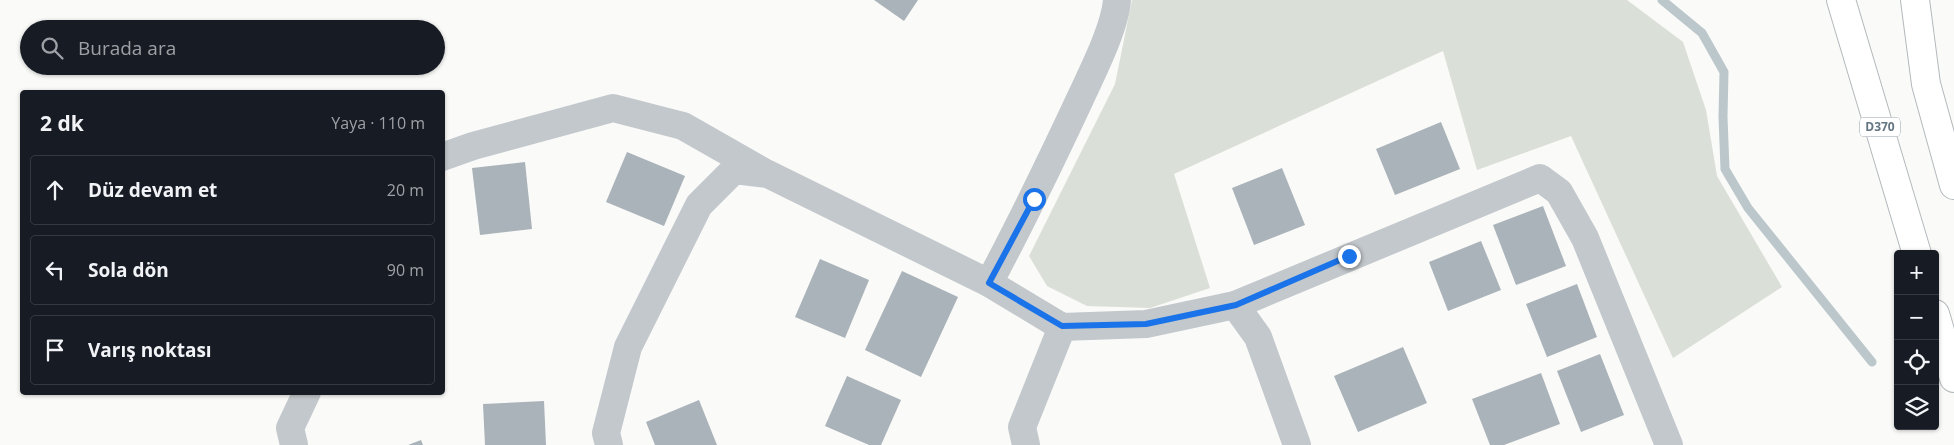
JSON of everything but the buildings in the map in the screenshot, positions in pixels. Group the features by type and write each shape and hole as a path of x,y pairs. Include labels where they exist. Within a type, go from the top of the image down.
{"highway":[{"name":"D370","path":"1841,0 1916,250"},
{"path":"1915,0 1926,84 1954,185"},
{"path":"1918,32 1922,0"},
{"path":"1939,327 1954,378"}],"street":[{"path":"989,283 1034,199 1093,72 1116,11 1117,0"},
{"path":"445,156 473,146 613,108 683,126 768,174 989,283 1062,326 1146,324 1236,305 1540,178 1559,192 1585,238 1669,445"},
{"path":"609,445 606,434 628,347 699,205 734,170 768,174"},
{"path":"1236,305 1258,337 1297,445"},
{"path":"1026,445 1022,427 1062,326"},
{"path":"294,445 290,428 306,395"}],"shaded area":[{"path":"1132,0 1627,0 1683,42 1706,110 1717,176 1782,287 1673,358 1571,136 1477,170 1443,51 1174,174 1210,288 1150,308 1087,306 1047,286 1029,256 1115,84"}],"waterway":[{"path":"1662,0 1702,33 1724,72 1725,169 1748,208 1872,362"}],"route":[{"path":"1034,199 989,283 1062,326 1146,324 1236,305 1349,256"}]}
